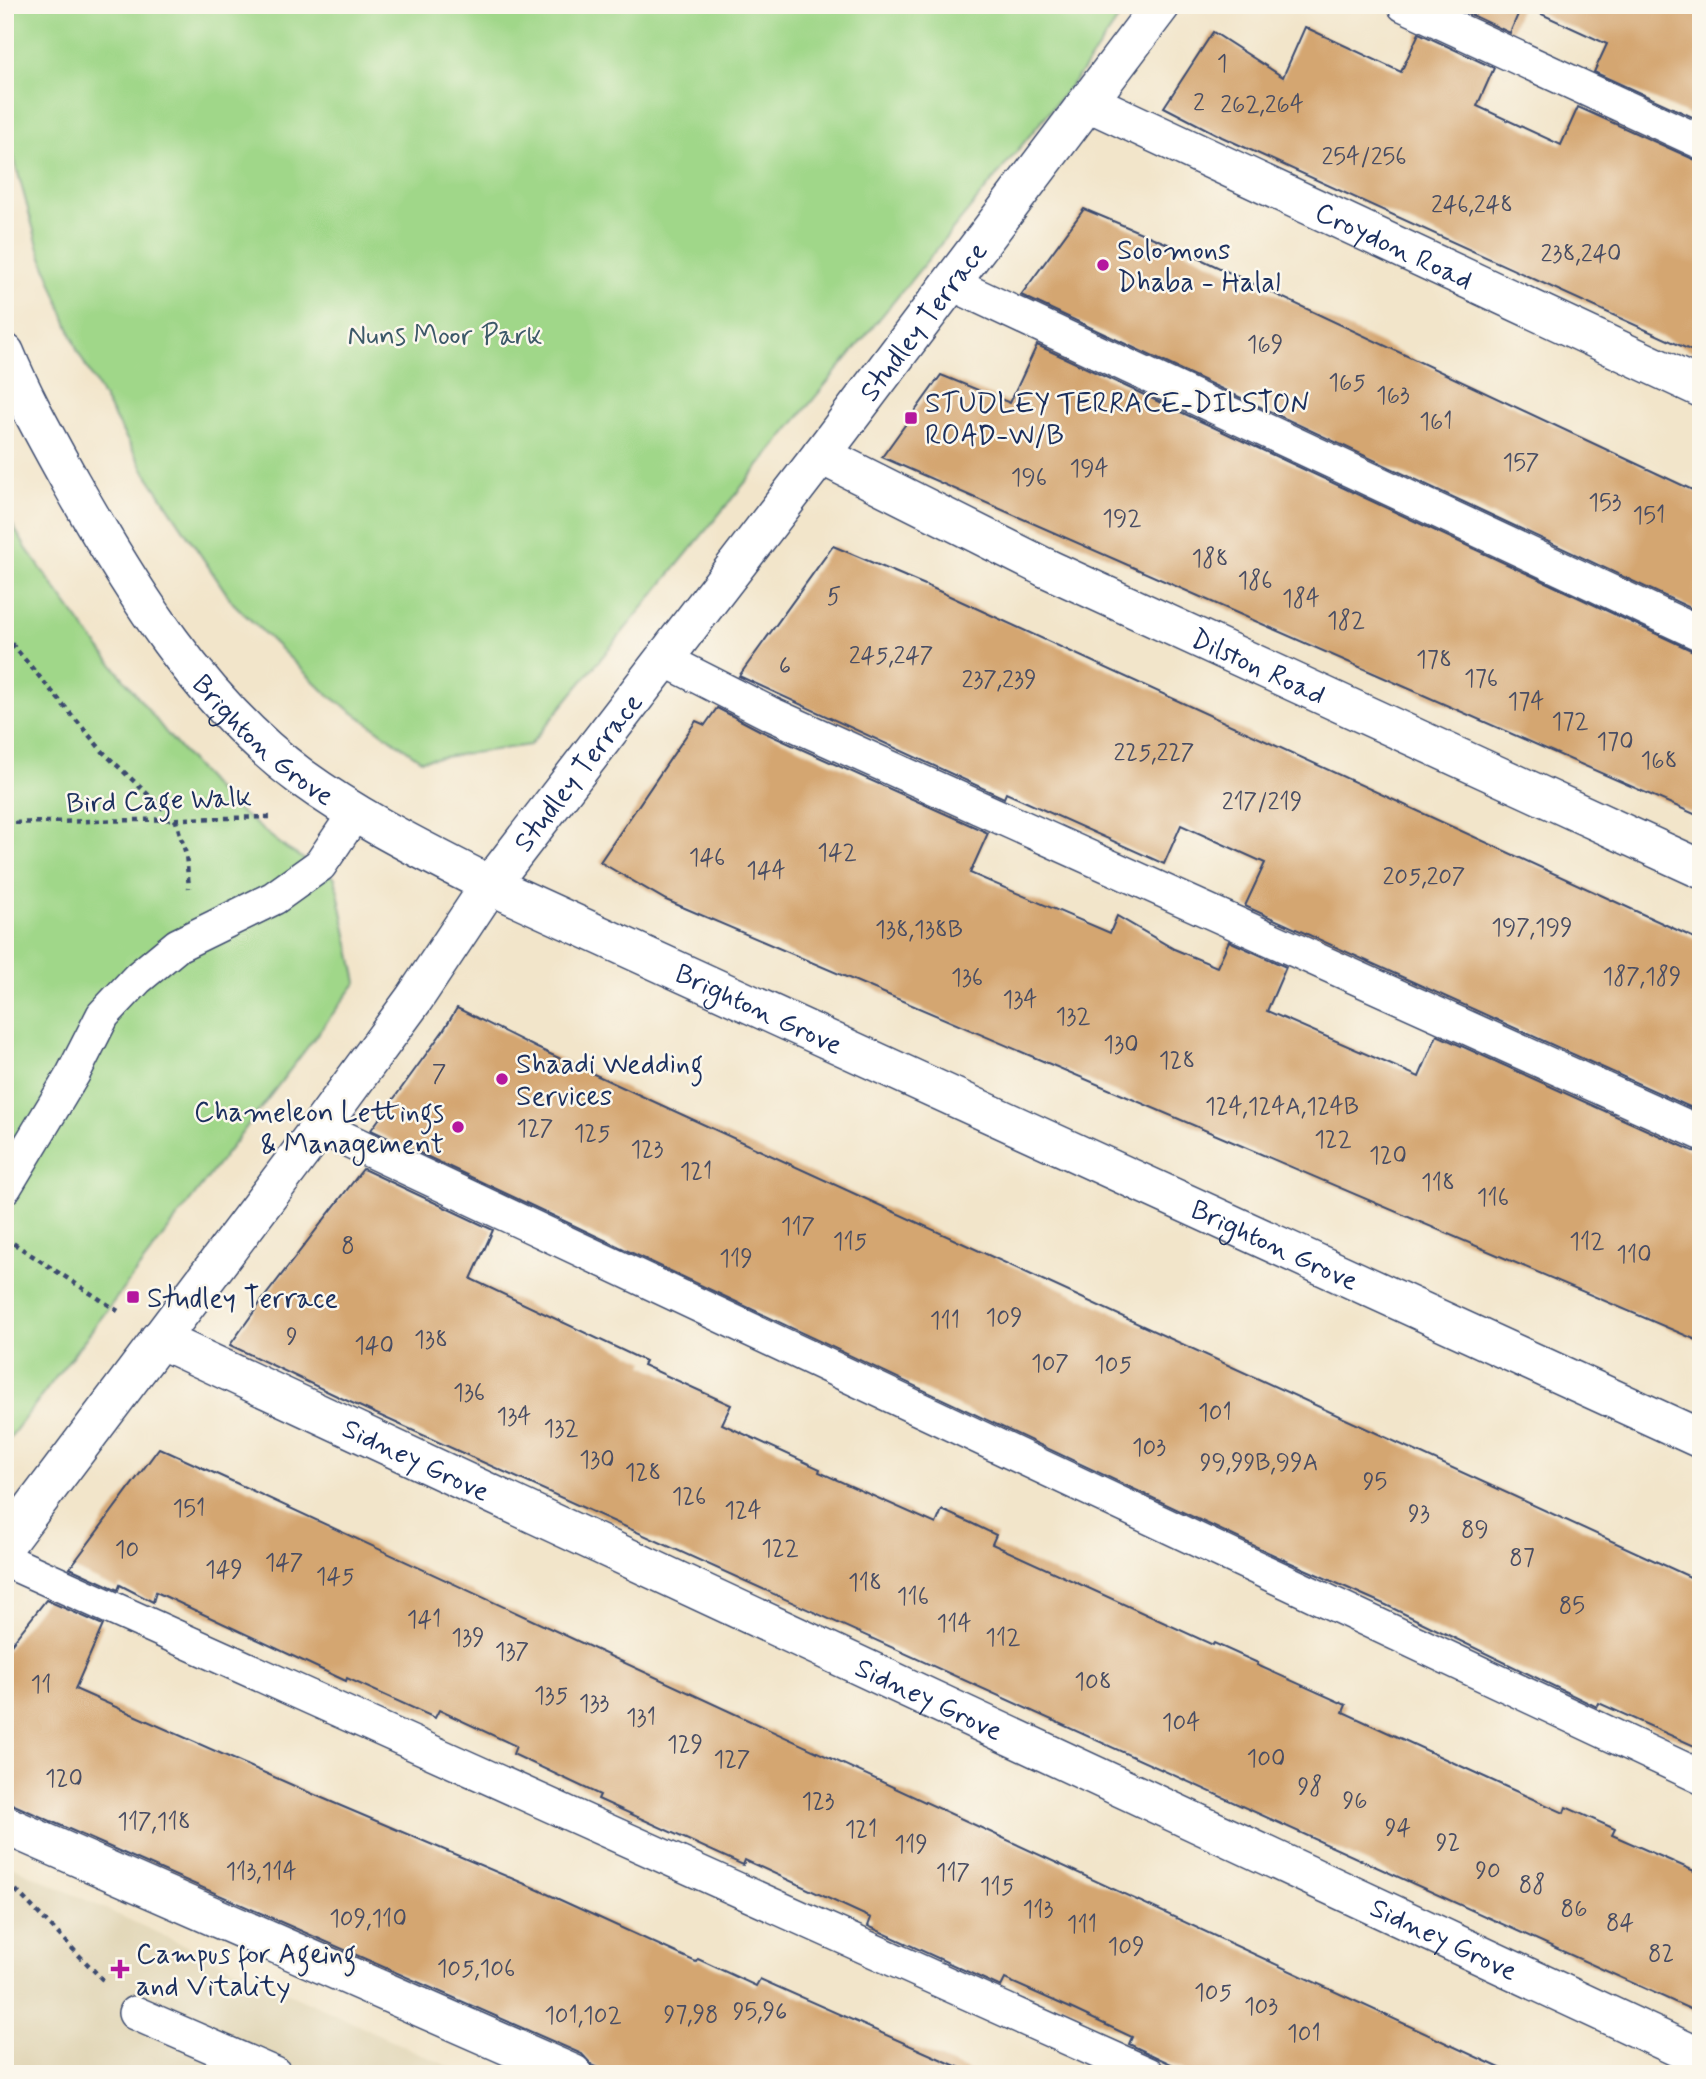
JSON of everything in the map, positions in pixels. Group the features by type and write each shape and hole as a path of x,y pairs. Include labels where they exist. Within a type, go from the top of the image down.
{"street":[{"name":"Studley Terrace","path":"5,1545 320,1128 414,999 490,885 821,455 1161,5"},
{"name":"Croydon Road","path":"1088,102 1701,388"},
{"name":"Brighton Grove","path":"5,353 39,425 88,512 137,592 191,667 242,726 300,776 355,813 490,885 1701,1439"},
{"name":"Dilston Road","path":"821,455 1046,568 1701,869"},
{"name":"Sidney Grove","path":"159,1339 1701,2058"},
{"path":"5,1825 573,2074"}],"lane":[{"path":"1404,5 1701,142"},
{"path":"950,283 1701,634"},
{"path":"663,659 782,718 1701,1133"},
{"path":"5,1187 73,1074 103,1015 138,978 178,945 274,898 320,865 355,813"},
{"path":"320,1128 1701,1777"},
{"path":"5,1560 1149,2074"},
{"path":"135,2013 275,2074"}],"path":[{"path":"5,636 104,754 176,821 186,854 195,937"},
{"name":"Bird Cage Walk","path":"5,823 273,817"},
{"path":"5,1238 159,1339"},
{"path":"5,1880 135,2013"}],"shaded area":[{"name":"Campus for Ageing and Vitality","path":"5,1863 465,2074 5,2074"}],"green space":[{"name":"Nuns Moor Park","path":"5,5 1128,5 1081,73 530,745 421,760 327,694 233,603 145,472 78,352 39,249 7,133"},
{"path":"5,512 26,548 87,632 168,735 225,800 287,849 335,878 357,982 5,1444"}],"building":[{"path":"1451,5 1522,5 1510,33"},
{"path":"1522,5 1701,5 1701,121 1594,72 1607,44"},
{"path":"1305,27 1401,72 1419,33 1494,68 1477,106 1561,145 1578,107 1701,161 1701,355 1222,137 1164,107 1213,32 1283,77"},
{"path":"1084,209 1175,247 1701,494 1701,613 1021,295"},
{"path":"1037,345 1701,653 1701,817 882,457 941,375 1010,403"},
{"path":"833,546 930,587 1701,941 1701,1112 1245,906 1265,863 1181,825 1164,864 1006,793 1004,798 739,676"},
{"path":"717,708 761,731 988,833 970,873 1110,933 1117,916 1174,949 1217,967 1229,941 1286,967 1267,1011 1419,1077 1437,1035 1693,1151 1701,1152 1701,1342 666,900 600,862 696,721 705,725"},
{"path":"457,1008 537,1048 1701,1582 1701,1749 1599,1703 1597,1707 1386,1605 1289,1562 371,1130"},
{"path":"363,1169 493,1230 471,1279 645,1361 643,1365 731,1405 722,1424 820,1469 819,1472 936,1524 942,1510 971,1523 996,1535 992,1544 1258,1663 1257,1665 1346,1705 1343,1712 1502,1785 1564,1813 1566,1807 1615,1829 1612,1835 1701,1874 1701,2014 339,1397 230,1345"},
{"path":"159,1448 1513,2074 1192,2074 1129,2044 1132,2037 1068,2007 1005,1979 1001,1987 868,1926 871,1918 745,1860 743,1865 598,1799 600,1795 513,1754 516,1746 439,1710 435,1718 347,1678 346,1681 156,1592 153,1602 120,1585 118,1590 70,1568"},
{"path":"46,1600 103,1625 75,1689 532,1887 696,1962 698,1959 756,1986 760,1979 974,2074 612,2074 592,2065 582,2054 5,1801 5,1652"}],"place":[{"name":"Solomons Dhaba - Halal","path":"1103,265"},
{"name":"STUDLEY TERRACE-DILSTON ROAD-W/B","path":"911,418"},
{"name":"Shaadi Wedding Services","path":"502,1079"},
{"name":"Chameleon Lettings & Management","path":"458,1127"},
{"name":"Studley Terrace","path":"133,1297"},
{"name":"Campus for Ageing and Vitality","path":"120,1969"}]}
